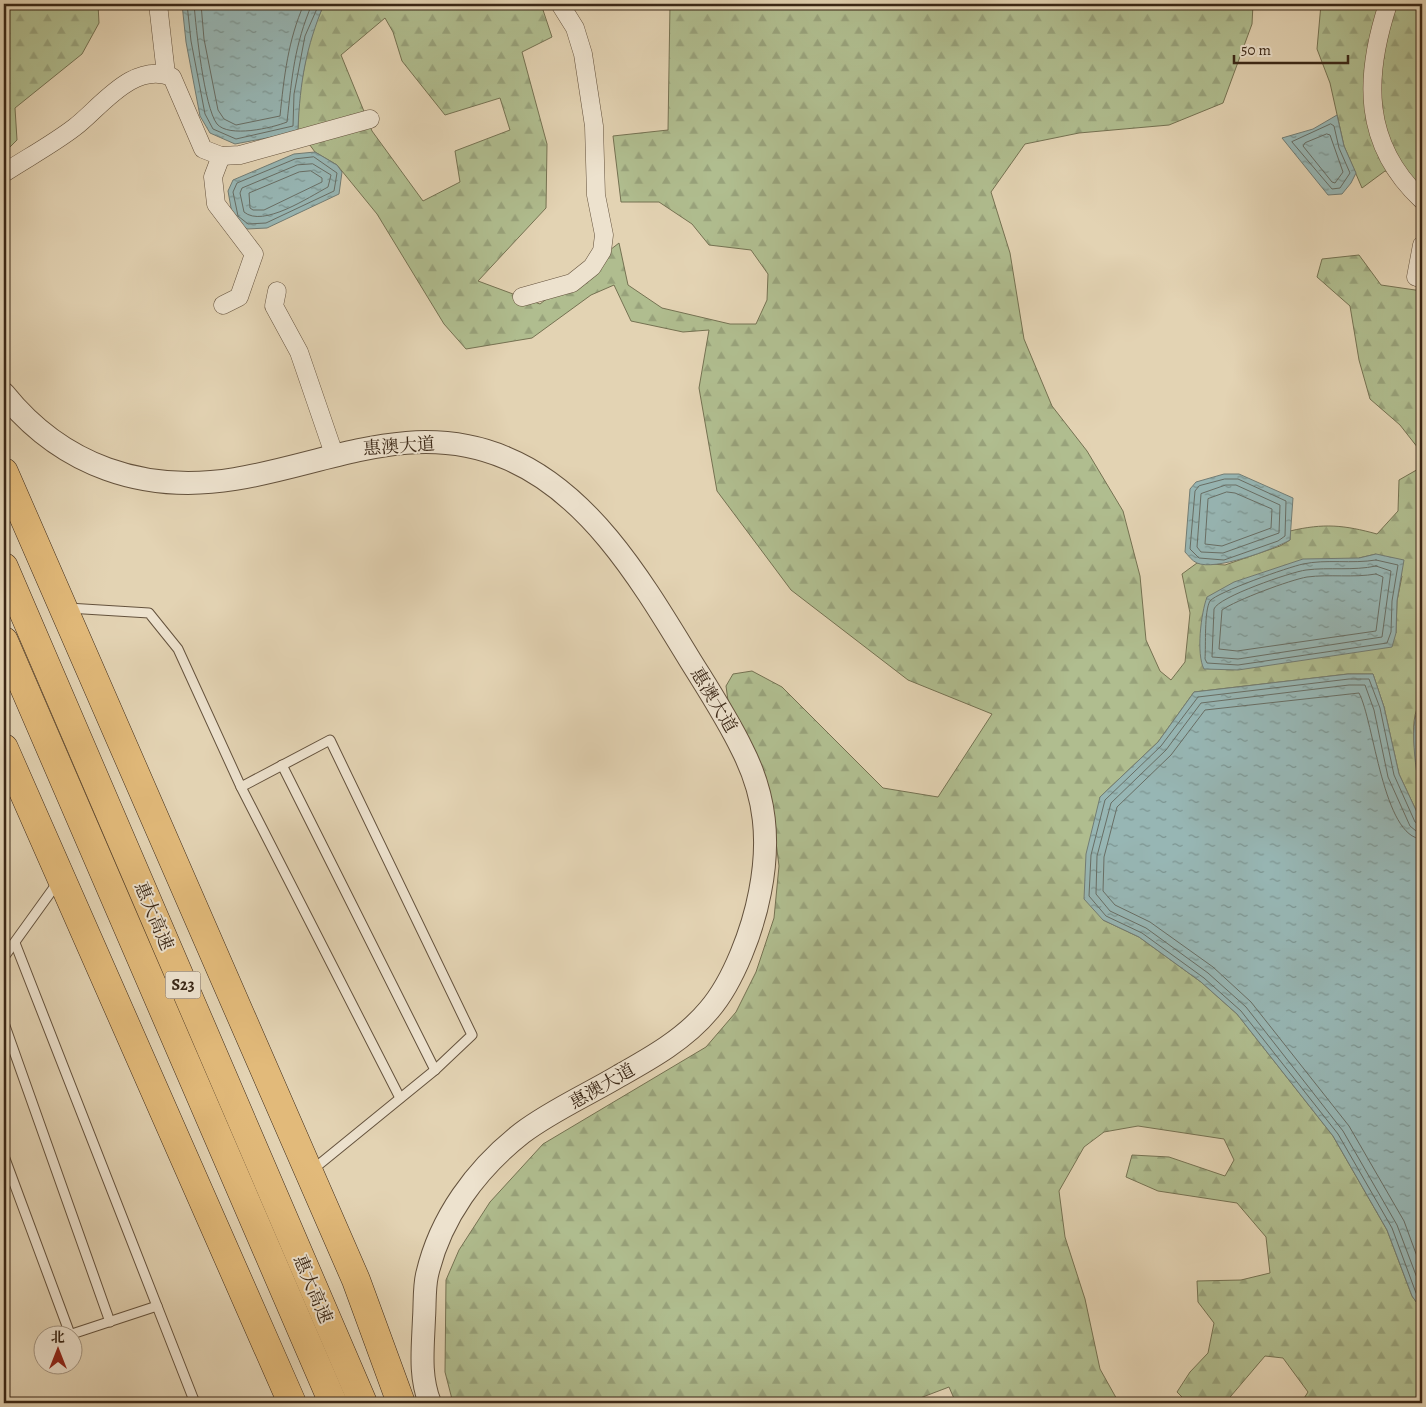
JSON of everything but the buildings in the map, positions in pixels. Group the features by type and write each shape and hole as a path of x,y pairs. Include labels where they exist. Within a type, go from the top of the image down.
{"highway":[{"path":"4,472 356,1280 401,1403"},
{"name":"惠大高速","path":"4,567 362,1403"},
{"name":"惠大高速","path":"4,642 333,1403"},
{"path":"4,748 292,1403"}],"street":[{"path":"158,4 166,74"},
{"path":"522,297 572,282 592,267 602,251 604,235 596,195 593,166 594,126 583,54 575,28 560,4"},
{"path":"1388,4 1383,19 1373,78 1372,111 1378,135 1392,164 1410,188 1422,200"},
{"path":"4,173 75,127 114,91 126,84 154,74 166,74 172,77 203,148 221,156 240,155 370,119"},
{"path":"221,156 213,177 216,204 254,254 239,297 224,305"},
{"path":"1416,277 1422,245"},
{"path":"277,291 274,306 299,352 334,454"},
{"name":"惠澳大道","path":"4,394 40,433 71,454 132,476 198,483 238,478 334,454 398,443 455,443 483,449 509,459 563,492 610,540 674,634 733,731 750,764 765,812 765,848 756,915 728,981 710,1009 673,1043 525,1131 497,1154 465,1190 446,1222 426,1278 422,1370 430,1403"}],"lane":[{"path":"64,608 149,613 178,649 241,787 400,1098"},
{"path":"241,787 330,740 472,1035 435,1070 309,1173"},
{"path":"282,765 435,1070"},
{"path":"4,957 61,878"},
{"path":"15,944 195,1403"},
{"path":"4,1023 110,1322"},
{"path":"4,1156 67,1324"},
{"path":"82,1331 157,1306"}],"green space":[{"path":"4,4 98,4 99,23 82,54 15,108 17,140 4,153"},
{"path":"324,4 541,4 552,37 522,52 547,144 546,208 478,281 540,304 619,243 628,285 662,308 730,324 756,324 767,300 768,274 751,250 709,245 692,224 659,202 621,202 613,136 668,130 670,4 1253,4 1252,24 1223,103 1169,125 1079,133 1025,144 991,192 1010,253 1024,339 1052,406 1087,451 1123,511 1140,576 1146,640 1160,671 1171,680 1185,662 1190,613 1182,574 1197,563 1225,565 1280,546 1290,540 1290,531 1302,528 1334,526 1377,534 1398,511 1399,480 1420,468 1418,448 1400,425 1370,399 1359,360 1350,306 1317,277 1322,259 1359,255 1381,285 1422,291 1422,701 1417,709 1414,721 1414,734 1422,803 1422,823 1399,774 1384,707 1373,674 1348,674 1194,692 1158,742 1100,797 1103,920 1139,937 1201,982 1237,1014 1333,1136 1387,1230 1412,1296 1422,1310 1422,1403 1301,1403 1308,1392 1283,1358 1265,1356 1225,1403 1188,1403 1177,1392 1190,1372 1208,1353 1214,1323 1198,1302 1197,1281 1241,1280 1270,1273 1266,1237 1237,1203 1158,1191 1126,1177 1132,1155 1169,1157 1225,1176 1234,1160 1224,1139 1138,1126 1104,1132 1084,1147 1059,1191 1065,1237 1085,1299 1100,1369 1119,1403 956,1403 949,1387 907,1403 453,1403 445,1372 446,1280 459,1250 490,1202 543,1144 706,1047 736,1012 756,972 774,918 779,866 773,818 729,708 726,686 733,674 752,671 782,687 883,788 938,797 992,714 908,680 791,590 717,491 699,388 709,330 683,332 631,321 614,285 591,295 532,338 466,349 444,324 377,214 337,165 315,152 298,129 299,95 310,37","holes":["385,18 393,32 402,61 445,115 500,98 510,130 455,151 460,182 423,201 372,131 341,55","1376,554 1402,576 1397,601 1396,633 1359,558"]},
{"path":"1321,4 1422,4 1422,186 1385,171 1362,188 1344,146 1330,83 1317,49"}],"water":[{"path":"182,4 324,4 308,50 300,96 298,129 293,133 235,144 210,133 200,116 186,42"},
{"path":"1337,115 1344,146 1356,173 1342,194 1328,195 1282,138 1313,129"},
{"path":"315,152 337,165 342,172 339,194 267,228 247,229 233,219 228,191 233,180 294,154"},
{"path":"1224,474 1239,474 1293,498 1290,540 1257,554 1217,564 1205,565 1197,563 1185,552 1190,489 1196,482"},
{"path":"1376,554 1404,560 1397,601 1396,633 1392,647 1238,670 1204,669 1200,654 1200,633 1207,597 1234,582 1303,559 1359,558"},
{"path":"1348,674 1373,674 1384,707 1399,774 1422,823 1422,1310 1412,1296 1387,1230 1333,1136 1237,1014 1201,982 1139,937 1103,920 1084,899 1086,854 1100,797 1158,742 1194,692"},
{"path":"1422,701 1422,798 1415,762 1414,733 1417,709"}]}
